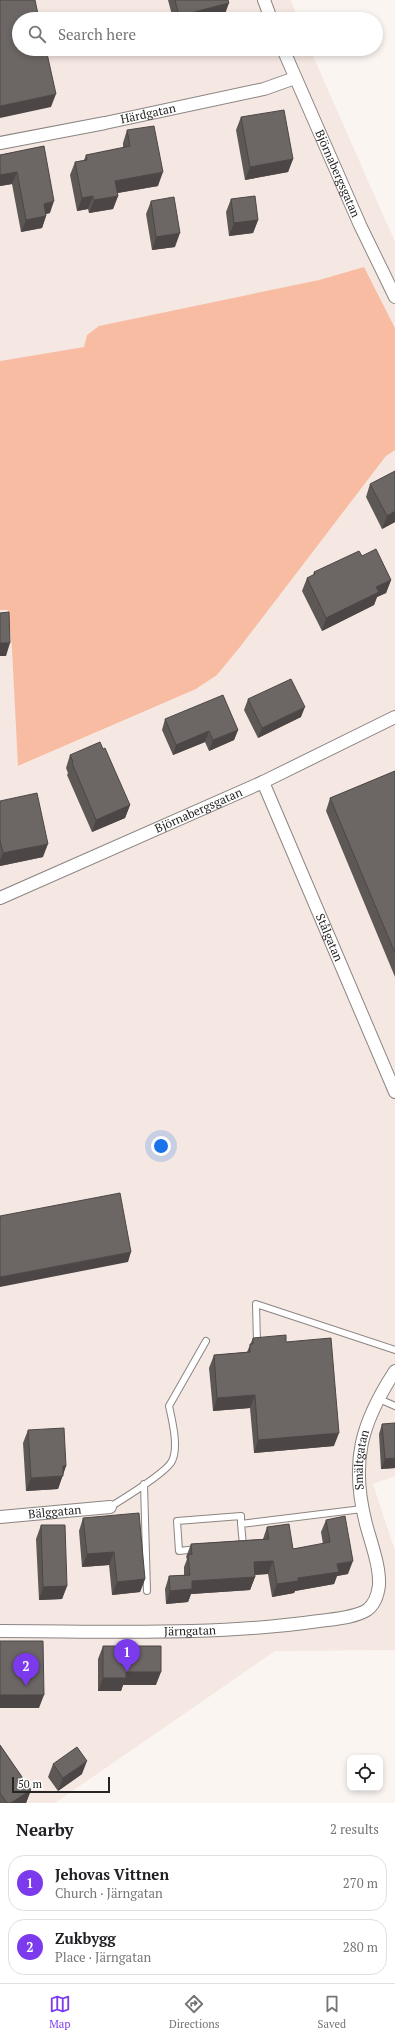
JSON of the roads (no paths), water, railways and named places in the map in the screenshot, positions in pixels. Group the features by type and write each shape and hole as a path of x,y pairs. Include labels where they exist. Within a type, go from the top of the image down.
{"street":[{"path":"264,0 268,12"},
{"name":"Björnabergsgatan","path":"286,56 360,225 395,297"},
{"name":"Härdgatan","path":"0,144 264,89 295,78"},
{"name":"Björnabergsgatan","path":"0,898 262,782 395,717"},
{"name":"Stålgatan","path":"262,782 395,1092"},
{"name":"Smältgatan","path":"375,1602 379,1585 378,1573 362,1509 358,1462 361,1443 377,1398 395,1371"},
{"name":"Bälggatan","path":"0,1517 110,1507"},
{"name":"Järngatan","path":"0,1631 238,1629 293,1625 352,1615 367,1610 375,1602"}],"lane":[{"path":"257,1343 256,1304 395,1350"},
{"path":"110,1507 163,1471 172,1461 175,1434 169,1406 206,1341"},
{"path":"377,1398 395,1406"},
{"path":"144,1484 147,1591"},
{"path":"241,1524 362,1509"},
{"path":"208,1548 179,1551 177,1521 241,1516 243,1545 236,1546"}],"place":[{"name":"Jehovas Vittnen","path":"127,1672"},
{"name":"Zukbygg","path":"26,1686"}]}
